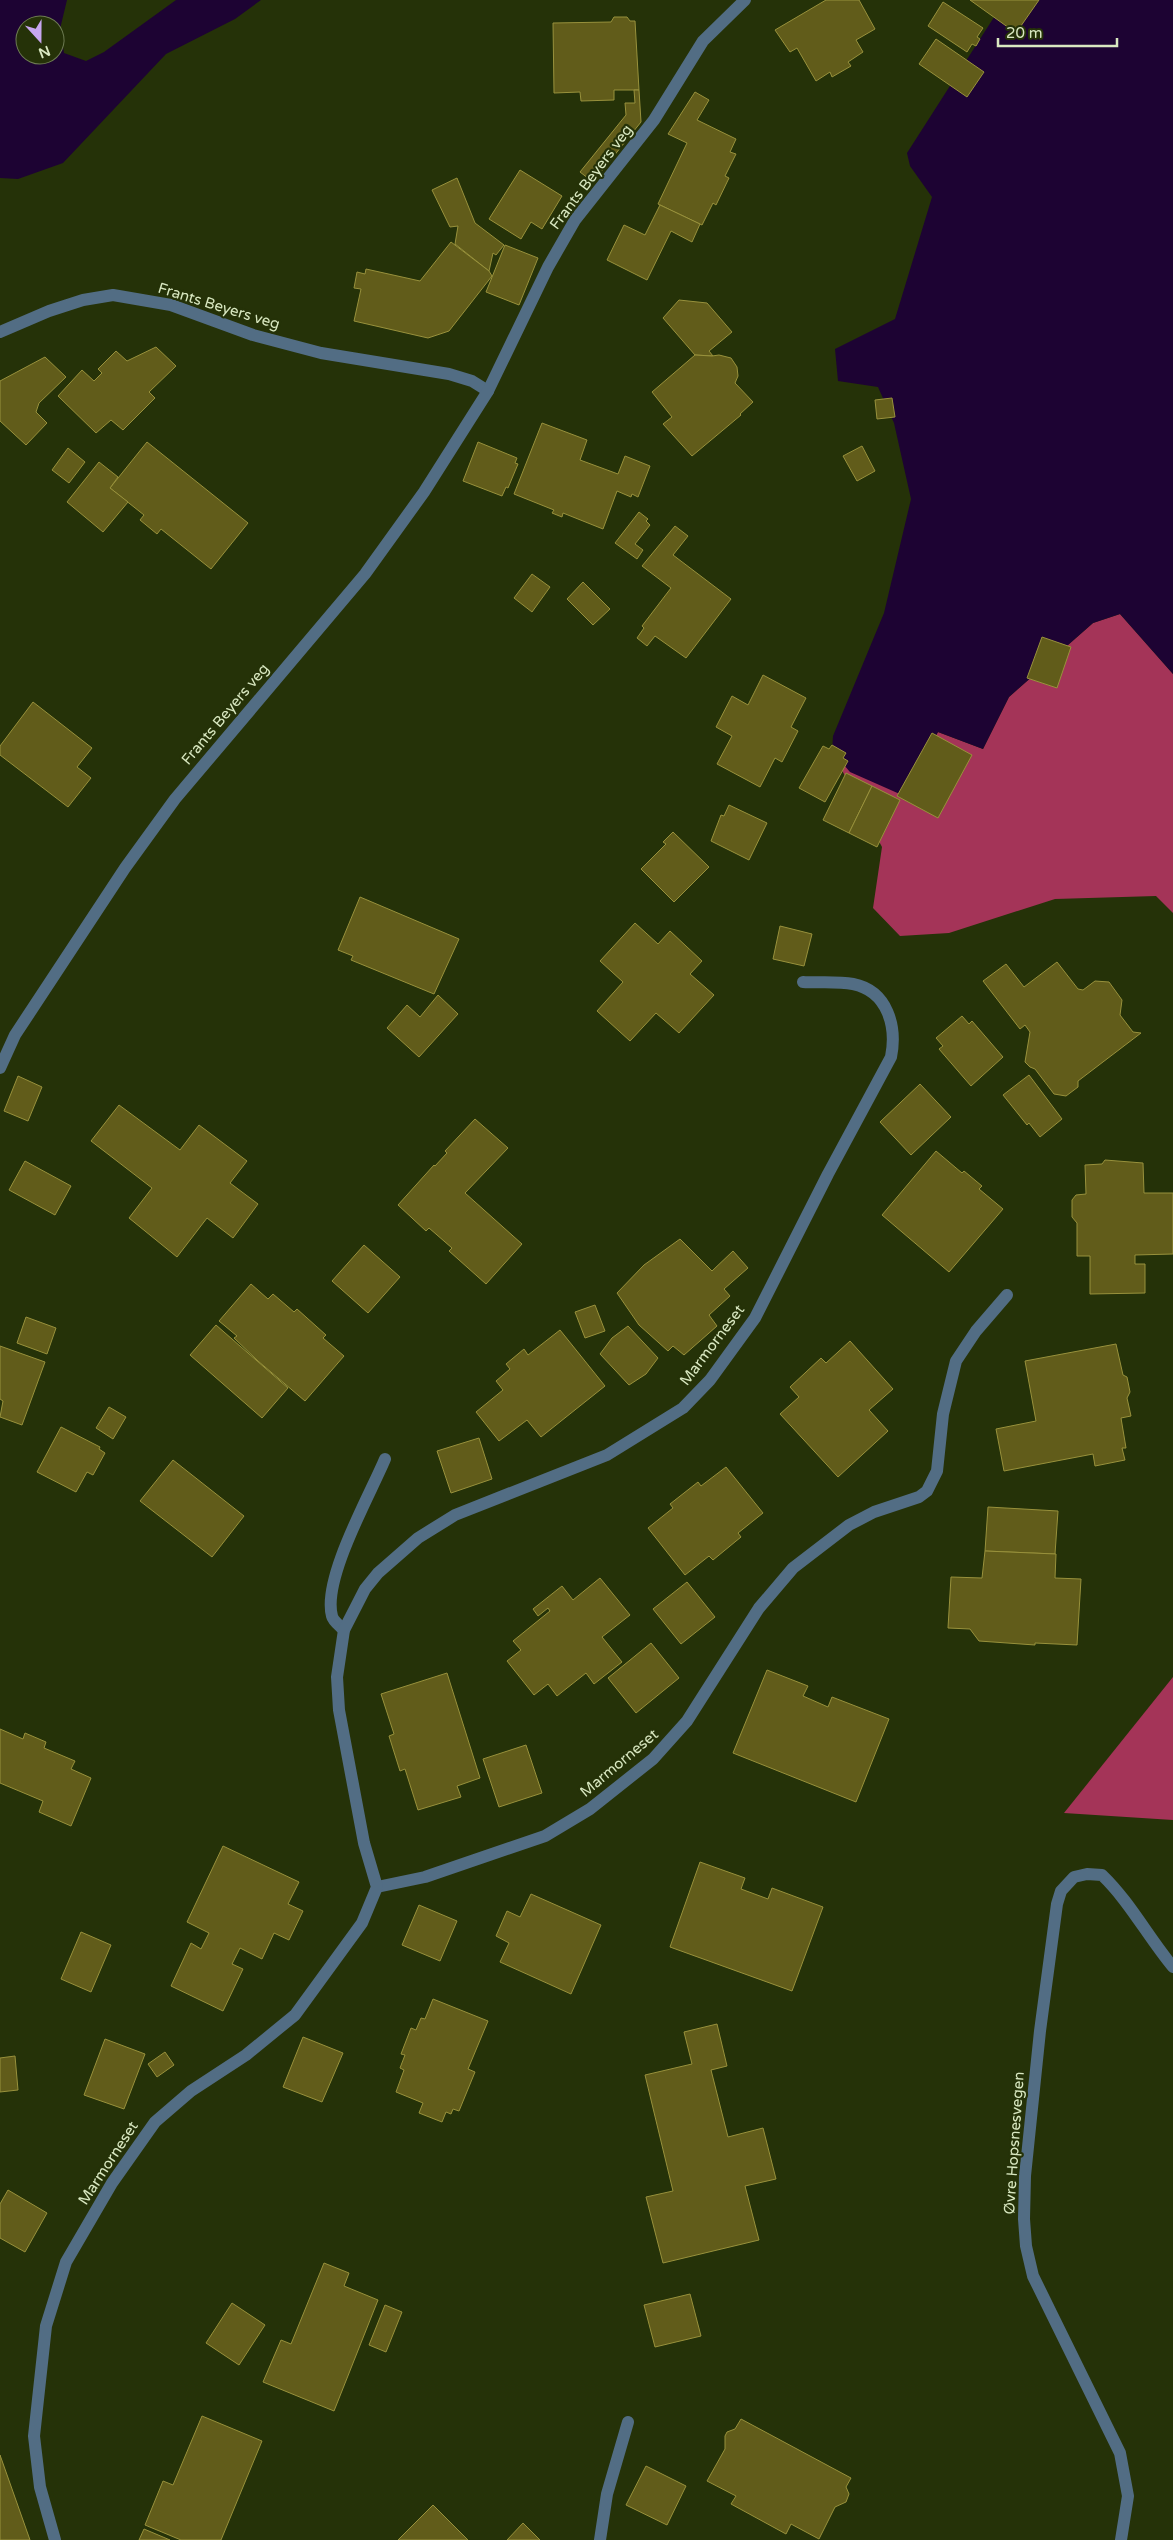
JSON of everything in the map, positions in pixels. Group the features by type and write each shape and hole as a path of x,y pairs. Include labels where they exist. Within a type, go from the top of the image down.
{"street":[{"name":"Frants Beyers veg","path":"0,1068 15,1035 125,868 175,799 365,574 424,492 488,391 548,267 575,220 654,120 703,41 746,0"},
{"name":"Frants Beyers veg","path":"0,332 50,311 83,300 113,295 171,305 252,336 321,353 449,374 472,381 488,391"},
{"name":"Marmorneset","path":"54,2540 40,2487 34,2436 46,2326 66,2262 112,2183 154,2122 191,2091 246,2055 295,2015 362,1923 377,1888 364,1843 339,1710 336,1678 344,1630 364,1589 378,1573 418,1538 455,1515 607,1455 668,1419 683,1408 710,1380 749,1326 782,1269 828,1174 891,1057 894,1040 893,1026 888,1012 880,1001 865,988 851,984 803,982"},
{"name":"Marmorneset","path":"377,1888 425,1877 545,1836 590,1810 654,1759 687,1721 759,1608 793,1568 849,1525 874,1512 919,1497 927,1491 937,1471 943,1414 956,1361 976,1331 1007,1295"},
{"path":"344,1630 332,1618 330,1606 338,1568 354,1523 385,1460"},
{"name":"Øvre Hopsnesvegen","path":"1121,2540 1128,2496 1120,2452 1048,2312 1033,2276 1026,2246 1025,2176 1052,1932 1061,1891 1074,1878 1087,1874 1102,1874 1117,1889 1158,1950 1173,1967"},
{"path":"600,2540 607,2494 628,2422"}],"shaded area":[{"path":"0,0 67,0 63,15 15,15 15,65 65,65 65,53 86,61 104,52 176,0 261,0 235,19 166,54 63,163 18,179 0,178"},
{"path":"1005,0 1173,0 1173,674 1120,614 1093,623 1009,697 983,749 938,732 902,795 850,772 832,751 833,736 884,613 911,499 894,423 878,387 838,381 835,349 895,319 932,197 910,166 907,153"},
{"path":"1120,614 1173,674 1173,913 1156,896 1055,899 949,933 900,936 873,908 882,847 832,751 902,795 938,732 983,749 1009,697 1093,623"},
{"path":"1173,1677 1173,1820 1064,1813"}],"building":[{"path":"826,0 859,0 875,29 856,40 863,52 848,62 851,66 832,77 830,72 816,81 797,48 790,52 775,30"},
{"path":"970,0 1039,0 1016,33"},
{"path":"943,2 983,28 977,37 980,39 976,46 972,44 967,52 928,26"},
{"path":"614,17 627,17 630,21 635,21 639,90 614,90 614,100 581,101 580,92 554,93 553,23 611,22"},
{"path":"936,39 984,72 967,97 919,64"},
{"path":"634,90 639,90 641,122 593,182 580,172 626,115 625,103 635,103"},
{"path":"695,92 709,100 697,120 736,139 730,152 736,154 725,176 729,178 716,205 713,203 702,225 658,204 687,143 668,134"},
{"path":"520,170 562,196 542,229 531,222 521,239 489,219"},
{"path":"457,178 475,223 504,245 496,255 493,253 489,271 455,244 458,226 450,227 432,190"},
{"path":"660,205 700,224 692,242 671,231 647,280 607,260 624,225 645,235"},
{"path":"451,242 489,271 492,276 449,331 428,338 354,321 361,289 354,288 357,272 365,274 366,269 420,281"},
{"path":"505,245 538,258 519,305 486,292"},
{"path":"679,300 707,303 732,332 709,351 713,356 695,355 663,318"},
{"path":"156,347 176,366 149,392 155,398 123,430 111,420 96,433 58,396 82,370 94,381 102,373 98,369 116,351 127,361"},
{"path":"695,355 719,355 731,358 737,367 738,376 735,383 753,402 741,415 692,456 663,424 672,417 652,392"},
{"path":"45,357 66,377 39,403 36,412 47,423 26,445 0,421 0,381"},
{"path":"892,398 895,417 877,419 875,400"},
{"path":"542,423 587,440 580,460 618,474 625,456 650,466 638,497 632,494 631,497 617,491 603,529 563,513 562,517 552,513 554,510 514,494"},
{"path":"147,442 248,523 211,569 161,529 157,534 140,520 144,515 110,488"},
{"path":"478,442 517,458 515,463 518,464 508,488 506,487 502,496 463,481"},
{"path":"862,446 875,471 857,481 843,456"},
{"path":"68,448 85,462 69,483 52,470"},
{"path":"99,462 118,477 110,488 128,502 103,532 67,502"},
{"path":"639,512 648,519 646,521 650,525 635,544 643,550 637,559 615,543"},
{"path":"675,526 688,536 673,555 731,599 686,658 655,636 647,646 637,638 644,628 642,626 671,588 642,566"},
{"path":"532,574 550,587 532,612 514,598"},
{"path":"583,582 610,609 593,625 567,599"},
{"path":"1042,637 1071,647 1057,688 1027,678"},
{"path":"763,675 806,698 791,727 798,731 782,762 775,758 760,787 717,764 732,736 716,727 732,696 748,705"},
{"path":"33,702 92,748 77,767 91,778 68,807 0,755 0,746"},
{"path":"932,733 972,755 938,818 897,796"},
{"path":"832,745 846,753 843,758 848,761 825,802 799,788 823,746 829,749"},
{"path":"846,773 872,786 849,833 823,820"},
{"path":"872,786 900,800 877,847 849,833"},
{"path":"729,805 767,823 749,860 711,841 721,815 724,816"},
{"path":"673,832 709,867 674,902 641,869 666,844 663,842"},
{"path":"360,897 459,939 434,994 351,960 353,956 338,950"},
{"path":"635,923 658,944 670,931 702,961 690,974 714,995 679,1033 656,1013 630,1041 597,1011 623,982 600,961"},
{"path":"780,926 812,934 804,966 773,959"},
{"path":"1057,962 1078,989 1083,990 1095,981 1109,982 1122,1000 1120,1015 1133,1032 1141,1033 1078,1081 1078,1087 1066,1096 1054,1094 1035,1069 1025,1062 1030,1032 1025,1025 1020,1029 983,981 1006,964 1024,987"},
{"path":"438,995 458,1014 419,1057 387,1028 407,1005 420,1017"},
{"path":"962,1016 969,1024 972,1021 1003,1057 971,1086 939,1049 943,1046 936,1038"},
{"path":"1029,1075 1062,1119 1040,1137 1029,1123 1027,1125 1003,1095"},
{"path":"18,1076 42,1087 28,1121 4,1111"},
{"path":"920,1084 951,1117 911,1155 880,1122"},
{"path":"119,1105 180,1150 199,1125 247,1161 230,1183 258,1204 233,1238 207,1218 177,1257 129,1218 152,1188 91,1141"},
{"path":"475,1119 508,1148 465,1193 522,1244 486,1284 449,1251 452,1248 429,1228 426,1231 398,1205 447,1153 445,1151"},
{"path":"936,1151 962,1173 964,1171 982,1186 979,1189 1003,1209 949,1272 882,1215"},
{"path":"1105,1160 1143,1163 1144,1193 1173,1193 1173,1254 1135,1255 1135,1264 1145,1264 1145,1293 1090,1294 1090,1256 1077,1256 1077,1223 1072,1217 1072,1200 1076,1195 1086,1194 1085,1165 1102,1164"},
{"path":"25,1161 71,1186 55,1215 9,1190"},
{"path":"680,1239 712,1271 733,1251 748,1268 724,1289 730,1296 709,1315 717,1326 684,1355 673,1346 668,1351 639,1325 617,1293 644,1265"},
{"path":"364,1245 400,1277 368,1313 332,1281"},
{"path":"251,1284 268,1299 273,1294 294,1312 297,1309 326,1335 323,1338 344,1356 305,1401 258,1361 234,1338 237,1336 219,1321"},
{"path":"595,1305 605,1331 585,1338 575,1312"},
{"path":"26,1317 56,1328 47,1354 17,1343"},
{"path":"216,1325 288,1388 262,1418 190,1355"},
{"path":"628,1326 658,1358 646,1374 629,1385 600,1354 612,1338"},
{"path":"560,1330 605,1386 541,1437 527,1420 499,1441 476,1412 503,1390 496,1381 510,1369 506,1364 524,1349 528,1355"},
{"path":"850,1341 893,1389 869,1410 888,1431 838,1477 780,1414 799,1397 790,1387 821,1358 826,1363"},
{"path":"1116,1344 1123,1375 1127,1377 1130,1392 1127,1398 1131,1416 1121,1418 1126,1448 1122,1448 1125,1460 1095,1466 1093,1454 1004,1471 996,1429 1036,1421 1025,1361"},
{"path":"0,1346 45,1362 22,1425 0,1417 3,1401 0,1399"},
{"path":"109,1407 126,1417 113,1439 96,1428"},
{"path":"61,1427 100,1447 99,1449 105,1453 93,1475 87,1472 76,1492 37,1472"},
{"path":"479,1438 492,1479 451,1493 437,1451"},
{"path":"173,1460 244,1516 212,1557 140,1501"},
{"path":"726,1467 763,1513 738,1533 741,1537 713,1560 709,1556 685,1575 648,1528 673,1508 670,1504 698,1482 701,1486"},
{"path":"988,1507 1058,1511 1055,1554 985,1551"},
{"path":"985,1551 1056,1554 1055,1578 1081,1579 1077,1645 1035,1643 1035,1645 979,1641 970,1629 948,1628 951,1577 982,1578"},
{"path":"600,1578 630,1615 602,1637 622,1662 594,1684 586,1673 557,1696 548,1684 534,1695 507,1661 521,1650 513,1641 550,1611 548,1608 538,1616 533,1609 562,1586 573,1600"},
{"path":"687,1582 715,1617 681,1644 653,1609"},
{"path":"651,1643 679,1678 636,1713 608,1678"},
{"path":"767,1670 808,1686 803,1696 828,1707 832,1697 889,1719 856,1802 733,1753"},
{"path":"447,1673 480,1778 457,1786 461,1797 418,1810 405,1769 400,1771 389,1736 394,1734 381,1694"},
{"path":"0,1729 23,1739 25,1733 46,1742 44,1748 75,1761 71,1769 91,1778 71,1826 39,1812 43,1801 0,1783"},
{"path":"526,1745 542,1793 499,1807 483,1759"},
{"path":"223,1846 299,1882 288,1904 303,1911 289,1940 274,1933 262,1959 240,1948 232,1964 243,1969 223,2011 171,1986 191,1943 201,1949 209,1933 187,1922"},
{"path":"700,1862 745,1878 741,1889 768,1899 772,1888 823,1907 792,1991 670,1947"},
{"path":"531,1894 601,1925 571,1994 500,1962 509,1943 496,1936 507,1911 520,1917"},
{"path":"419,1905 457,1921 440,1961 402,1945"},
{"path":"81,1932 111,1945 91,1992 61,1979"},
{"path":"433,1999 488,2021 468,2069 475,2072 459,2111 453,2109 451,2114 446,2112 442,2122 419,2113 423,2103 396,2092 404,2070 400,2068 405,2055 401,2054 411,2028 416,2030 421,2018 425,2019"},
{"path":"717,2024 727,2066 711,2070 728,2137 763,2128 776,2179 745,2186 759,2240 663,2263 646,2197 673,2191 645,2075 692,2064 684,2032"},
{"path":"303,2037 343,2053 322,2102 283,2087"},
{"path":"105,2039 145,2054 124,2109 84,2095"},
{"path":"165,2052 174,2065 157,2077 148,2064"},
{"path":"15,2056 18,2090 0,2092 0,2058"},
{"path":"8,2190 47,2213 25,2252 0,2238 0,2204"},
{"path":"324,2263 349,2273 344,2286 378,2300 334,2411 263,2382 281,2340 291,2344"},
{"path":"690,2294 701,2336 655,2347 644,2305"},
{"path":"232,2303 265,2325 239,2365 206,2343"},
{"path":"385,2305 402,2312 386,2352 369,2345"},
{"path":"202,2416 262,2441 221,2540 181,2540 145,2525 163,2481 173,2485"},
{"path":"741,2419 851,2478 846,2487 849,2494 846,2502 835,2507 819,2539 791,2524 786,2534 731,2504 736,2496 707,2481 725,2449 725,2436 727,2432 735,2429"},
{"path":"0,2455 30,2540 0,2540"},
{"path":"646,2466 686,2486 667,2525 626,2505"},
{"path":"433,2505 468,2540 398,2540"},
{"path":"523,2523 540,2540 507,2540"},
{"path":"144,2529 170,2540 139,2540"}]}
